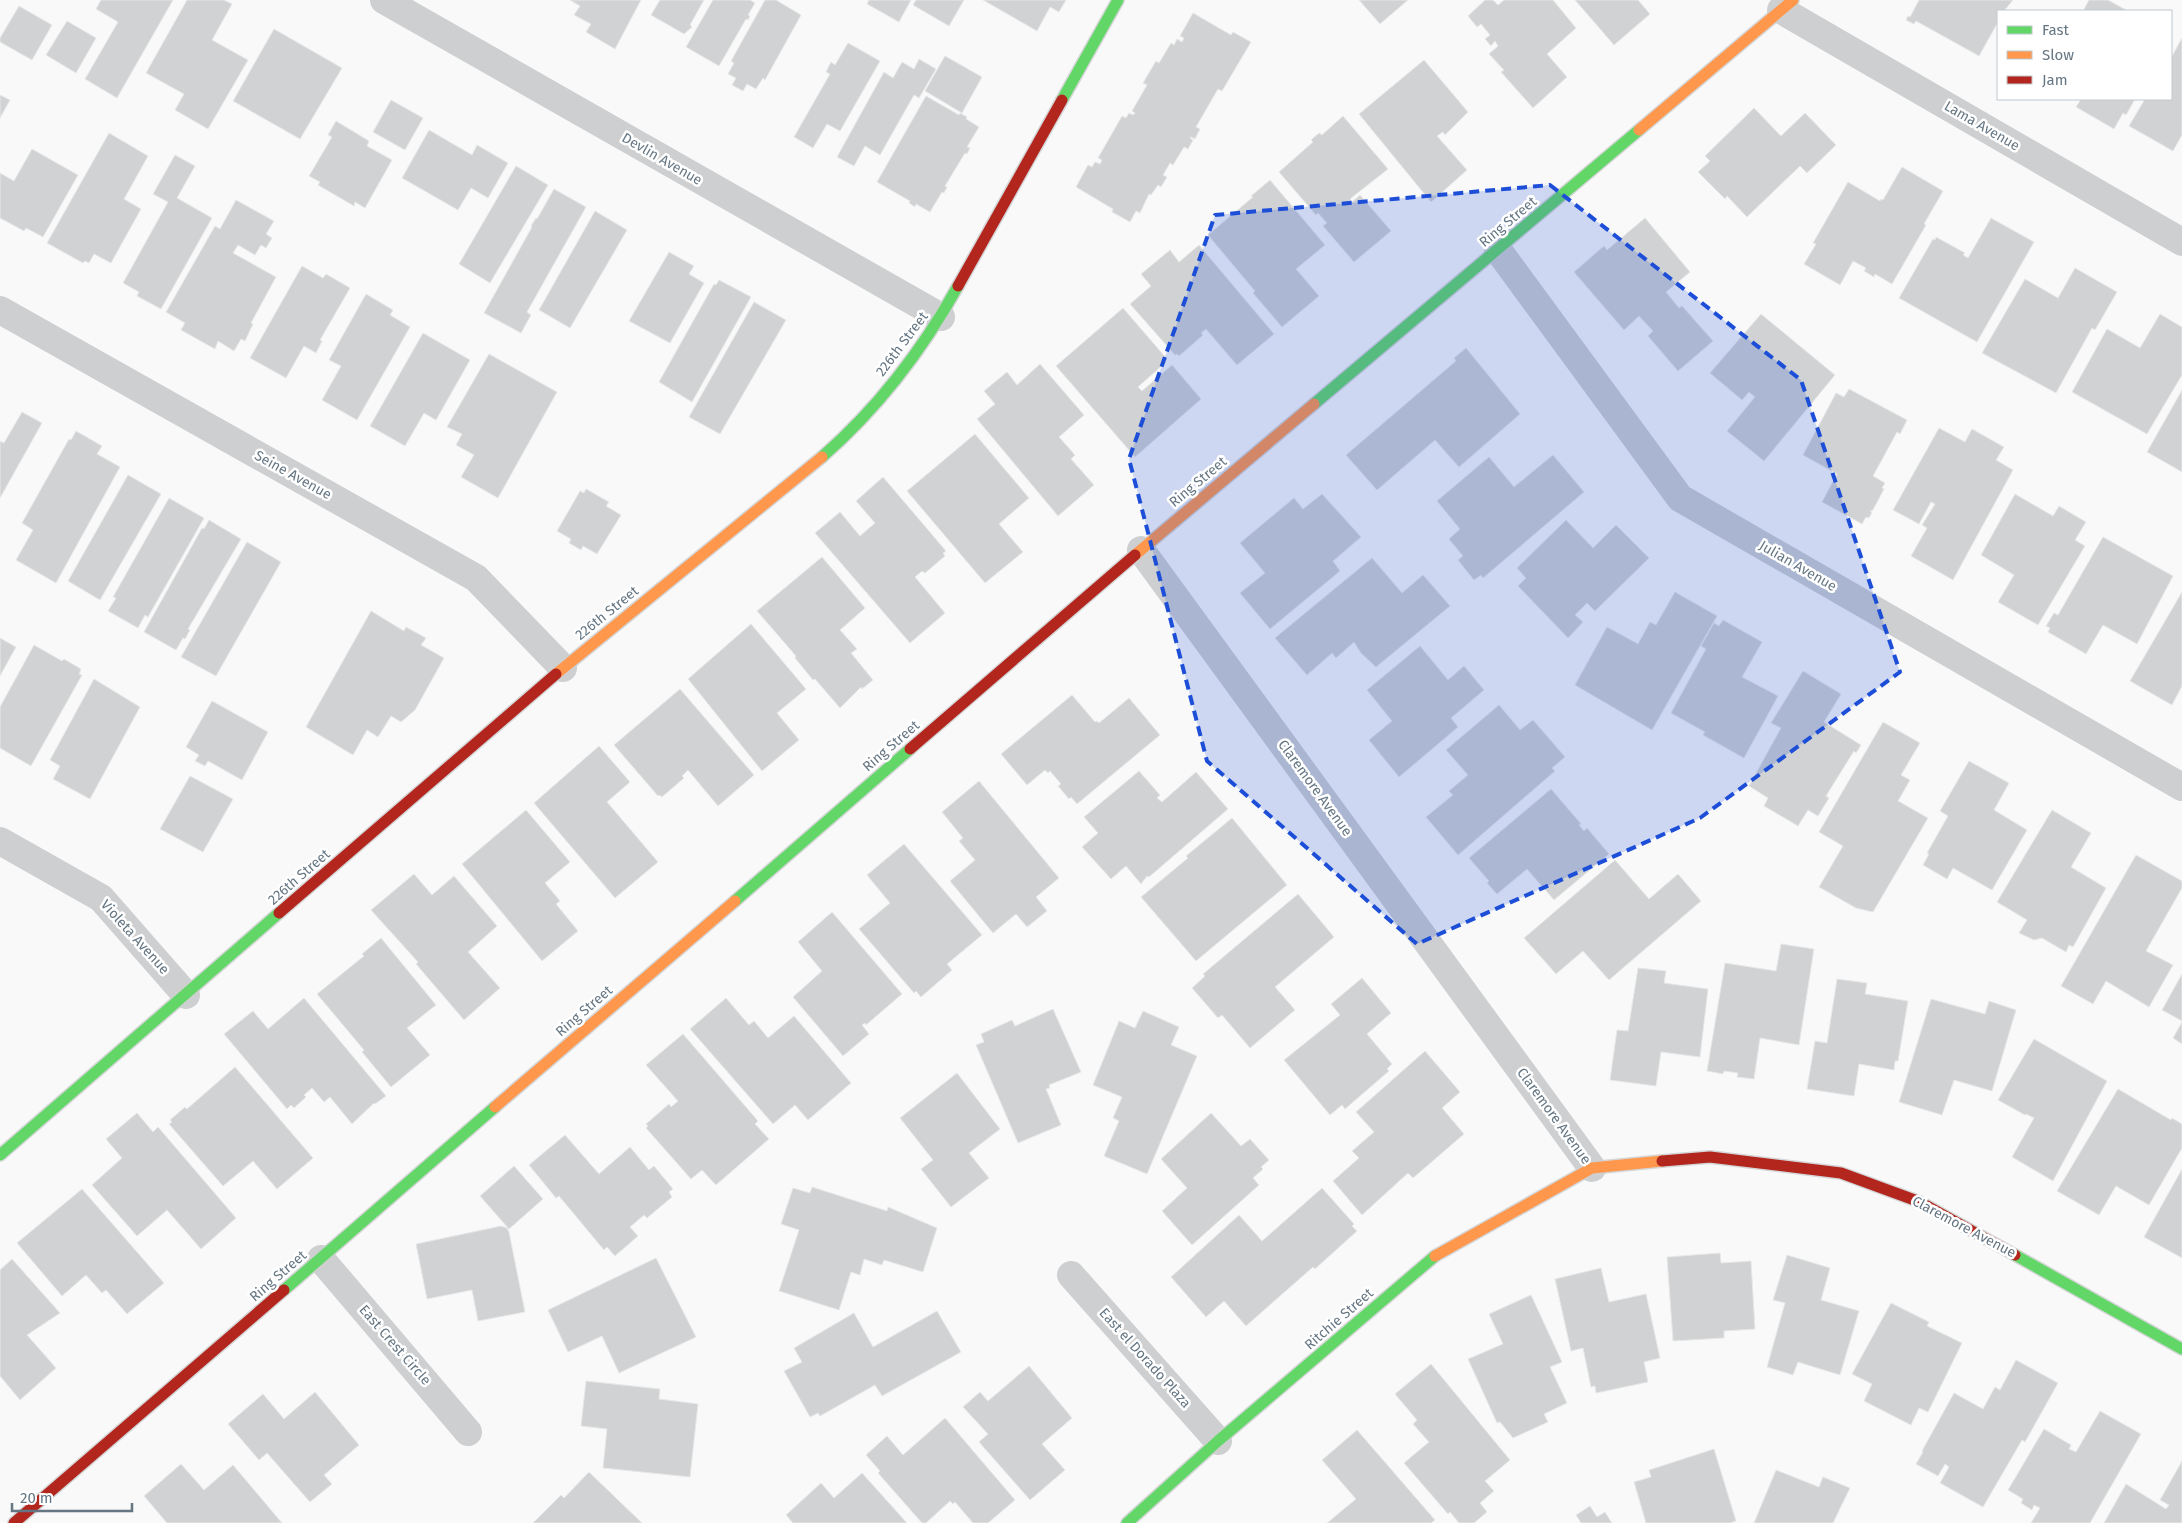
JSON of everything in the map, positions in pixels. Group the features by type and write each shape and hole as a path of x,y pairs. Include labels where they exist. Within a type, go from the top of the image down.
{"street":[{"name":"Devlin Avenue","path":"384,0 940,318"},
{"name":"226th Street","path":"0,1155 563,668 824,455 875,405 940,318 1118,0"},
{"name":"Lama Avenue","path":"1787,5 2182,242"},
{"name":"Ring Street","path":"14,1523 1141,550 1787,5"},
{"name":"Julian Avenue","path":"1498,250 1680,498 2182,787"},
{"name":"Seine Avenue","path":"0,310 476,578 563,668"},
{"name":"Claremore Avenue","path":"1141,550 1592,1168 1710,1158 1841,1173 1920,1202 2182,1349"},
{"name":"Violeta Avenue","path":"0,841 101,898 186,995"},
{"name":"Ritchie Street","path":"1127,1523 1218,1441 1432,1258 1592,1168"},
{"name":"East Crest Circle","path":"321,1259 468,1432"},
{"name":"East el Dorado Plaza","path":"1071,1275 1218,1441"}],"highlighted area":[{"path":"1550,185 1801,380 1900,672 1700,818 1417,944 1207,761 1129,459 1215,215"}],"building":[{"path":"101,0 173,0 117,98 85,79 118,22 96,9"},
{"path":"187,0 224,0 232,4 212,40 248,60 208,129 175,110 184,94 146,73"},
{"path":"570,0 641,0 615,49 586,32 591,24 574,15 580,6"},
{"path":"660,0 704,0 690,25 692,27 684,34 651,15"},
{"path":"713,0 750,0 755,3 748,15 750,16 748,20 746,19 719,66 686,47"},
{"path":"765,0 776,0 801,15 765,80 763,78 756,89 747,84 743,91 732,85 736,78 728,74 734,63 731,61"},
{"path":"869,0 911,0 899,22 867,4"},
{"path":"916,0 964,0 949,26 913,5"},
{"path":"983,0 1066,0 1059,12 1050,7 1037,31"},
{"path":"1359,0 1408,0 1380,24"},
{"path":"1485,0 1493,0 1498,5 1504,0 1553,0 1576,28 1547,54 1567,77 1533,108 1501,72 1504,70 1489,54 1498,46 1495,41 1491,46 1485,39 1490,35 1481,24 1477,27 1468,16"},
{"path":"1575,0 1638,0 1650,14 1614,45"},
{"path":"1919,0 2013,0 2005,10 1997,10 1997,24 1979,56 1916,21 1914,24 1906,20 1908,16 1910,17"},
{"path":"2089,0 2108,0 2126,10 2084,10"},
{"path":"19,6 52,25 32,60 0,42 0,38"},
{"path":"1193,13 1231,35 1233,32 1251,42 1222,91 1218,89 1196,127 1200,129 1195,139 1191,137 1193,140 1188,149 1184,147 1173,165 1170,163 1163,175 1167,177 1161,187 1158,185 1151,195 1149,194 1140,213 1136,211 1130,222 1112,212 1113,209 1076,187 1088,165 1092,167 1095,162 1100,164 1102,160 1098,158 1122,116 1126,118 1129,113 1133,115 1135,113 1132,111 1147,85 1143,83 1156,61 1159,63 1171,43 1174,45 1177,39 1182,42 1184,38 1180,36"},
{"path":"67,21 96,38 76,73 46,55"},
{"path":"274,29 342,68 300,139 233,101"},
{"path":"2182,38 2182,135 2173,151 2129,126 2144,100 2172,100 2172,56"},
{"path":"848,43 880,61 840,131 827,124 813,148 794,137 830,74 826,72 831,62 835,65"},
{"path":"945,56 982,77 962,113 925,91"},
{"path":"919,59 936,69 919,98 914,95 880,155 865,146 854,166 837,157 884,72 893,78 902,62 914,69"},
{"path":"1424,60 1468,112 1445,135 1443,132 1437,136 1467,170 1431,202 1359,114"},
{"path":"0,95 10,100 0,118"},
{"path":"926,96 959,115 960,113 967,117 966,119 979,127 967,147 970,148 967,154 965,153 945,186 947,187 944,193 942,192 930,212 916,204 915,207 909,203 910,201 877,182"},
{"path":"391,100 423,118 405,150 373,132"},
{"path":"2080,100 2134,100 2126,115 2123,113 2114,129 2076,107"},
{"path":"1754,108 1781,136 1805,113 1836,145 1807,173 1800,166 1747,217 1727,196 1725,199 1698,172 1710,161 1705,156"},
{"path":"1343,116 1388,169 1350,199 1352,202 1360,195 1391,231 1354,262 1323,226 1327,223 1318,213 1316,215 1279,172 1313,142 1311,140 1319,133 1322,135"},
{"path":"336,121 369,141 367,146 392,160 365,208 355,202 354,206 318,185 320,182 309,176 332,137 328,135"},
{"path":"429,130 472,155 477,145 508,163 488,198 471,188 458,210 402,178"},
{"path":"109,133 148,156 124,199 141,209 111,263 94,254 89,263 85,261 83,263 47,243"},
{"path":"32,149 78,175 43,237 26,228 24,231 0,218 0,173 14,181"},
{"path":"175,155 195,166 177,198 212,218 161,309 137,296 139,292 123,283 168,202 153,194"},
{"path":"516,166 548,185 490,283 459,264"},
{"path":"1902,167 1943,191 1892,284 1875,274 1874,277 1864,271 1866,268 1853,261 1840,285 1804,264 1816,244 1813,243 1848,182 1880,201 1881,199 1883,200"},
{"path":"1270,180 1325,245 1296,269 1319,296 1282,327 1253,293 1255,291 1208,235"},
{"path":"554,189 586,207 527,312 531,315 521,333 484,313 531,226"},
{"path":"236,200 274,221 266,234 272,238 266,248 261,245 255,255 238,245 233,253 276,277 251,323 253,324 245,341 241,339 234,351 218,341 215,349 181,330 185,323 166,312 215,226 220,229"},
{"path":"595,211 627,230 570,328 539,310"},
{"path":"1645,218 1690,272 1666,292 1679,308 1682,306 1713,341 1678,371 1648,336 1653,331 1639,316 1624,330 1574,272 1604,246 1607,250"},
{"path":"1991,218 2034,242 1977,342 1899,298 1933,239 1935,240 1936,237 1965,253 1963,255 1968,258"},
{"path":"1199,245 1274,334 1237,365 1206,329 1201,333 1203,335 1179,356 1175,355 1130,304 1151,286 1141,274 1170,250 1179,262"},
{"path":"669,252 694,266 689,274 704,283 670,343 629,321"},
{"path":"302,266 323,278 326,274 350,288 320,340 322,341 316,353 304,346 286,378 250,358"},
{"path":"2075,268 2117,292 2095,330 2092,328 2056,393 1982,353 2025,279 2058,298"},
{"path":"719,280 751,297 692,402 659,382 714,284 716,285"},
{"path":"366,294 393,310 390,315 410,327 357,420 322,400 341,366 329,360"},
{"path":"754,302 786,320 720,434 689,417"},
{"path":"1123,308 1167,359 1138,387 1142,391 1172,365 1201,399 1135,457 1056,366"},
{"path":"1761,314 1835,375 1764,461 1727,431 1755,397 1749,392 1742,400 1710,373"},
{"path":"2160,314 2182,327 2182,375 2147,434 2072,392 2107,329 2140,348"},
{"path":"423,333 470,360 436,420 424,413 405,446 370,426"},
{"path":"1466,348 1520,414 1459,467 1435,440 1377,490 1346,455 1456,361 1454,358"},
{"path":"489,354 557,392 498,498 461,477 474,455 456,445 462,434 447,427"},
{"path":"1040,364 1084,415 1059,437 1075,455 1071,459 1094,485 1058,516 977,419 995,404 984,391 1007,372 1017,385"},
{"path":"1849,389 1907,420 1900,434 1897,432 1873,476 1885,483 1882,488 1884,489 1873,510 1870,511 1872,512 1869,518 1866,517 1862,524 1822,502 1837,474 1803,455 1836,393 1844,397"},
{"path":"2182,390 2182,472 2147,452"},
{"path":"22,412 42,423 0,498 0,441 4,443"},
{"path":"1939,428 1965,442 1972,429 2004,447 1996,460 2013,470 1953,580 1911,556 1927,528 1922,525 1935,504 1931,502 1919,524 1893,510"},
{"path":"76,431 102,446 97,454 120,467 56,583 16,560 33,530 22,523 69,439 71,440"},
{"path":"975,434 1029,498 999,524 1023,552 985,583 907,491"},
{"path":"1553,455 1584,492 1483,578 1481,575 1474,580 1458,560 1463,556 1449,539 1460,529 1437,501 1489,457 1514,487"},
{"path":"128,475 161,494 100,600 68,581"},
{"path":"883,477 946,551 943,553 945,556 925,573 922,571 915,577 945,613 910,643 815,533 840,512 860,536 875,523 856,501"},
{"path":"586,489 609,502 606,506 621,515 597,554 583,546 581,550 569,543 571,539 557,531 580,491 584,493"},
{"path":"1322,494 1361,537 1333,561 1340,571 1270,629 1240,593 1265,573 1240,543 1294,498 1303,509"},
{"path":"2015,494 2053,516 2059,506 2086,522 2075,540 2085,546 2038,625 1998,602 2014,575 1981,555"},
{"path":"169,498 204,518 148,617 145,615 138,628 108,611 116,598 113,597"},
{"path":"209,520 241,539 188,629 190,630 185,639 183,638 176,650 144,632 202,528 204,529"},
{"path":"1566,520 1593,548 1616,525 1649,558 1595,611 1587,603 1575,615 1583,622 1568,638 1518,586 1526,578 1517,568"},
{"path":"2103,537 2173,576 2137,644 2103,625 2086,654 2048,632 2050,628 2046,626 2054,613 2058,615"},
{"path":"247,542 281,562 216,676 181,657"},
{"path":"822,557 865,608 840,630 857,649 851,653 873,680 862,689 861,687 840,708 815,679 813,680 795,658 796,656 757,611"},
{"path":"1372,558 1402,593 1423,575 1450,606 1376,667 1361,653 1354,642 1336,658 1332,653 1307,675 1275,638"},
{"path":"1675,592 1717,616 1652,730 1575,685 1607,627 1638,644 1650,622 1656,625"},
{"path":"2182,592 2182,686 2172,705 2130,681"},
{"path":"371,611 404,631 406,627 426,638 421,645 444,658 415,710 401,722 391,716 378,737 367,730 353,755 306,727"},
{"path":"1723,620 1762,642 1742,677 1778,696 1744,758 1703,735 1705,732 1671,713 1706,649 1701,646 1714,623 1719,626"},
{"path":"751,624 806,689 777,713 799,740 762,771 688,679"},
{"path":"0,638 16,647 0,676"},
{"path":"34,645 62,661 64,659 81,669 79,674 82,675 31,766 0,748 0,707"},
{"path":"1420,646 1448,680 1464,666 1484,690 1451,718 1458,727 1399,777 1369,740 1392,721 1367,690"},
{"path":"1803,671 1841,694 1824,722 1861,745 1856,753 1854,751 1826,796 1829,798 1818,816 1808,810 1798,826 1764,806 1768,798 1749,786 1781,728 1771,723"},
{"path":"94,679 140,707 90,799 53,779 60,766 50,760"},
{"path":"680,689 754,775 718,806 688,770 682,776 684,778 662,797 658,796 614,745"},
{"path":"1072,695 1095,722 1099,723 1129,698 1160,735 1077,804 1071,797 1069,799 1058,786 1061,784 1050,771 1048,773 1045,770 1027,785 1001,754"},
{"path":"212,701 268,732 242,780 208,761 205,766 195,761 199,755 186,747"},
{"path":"1499,705 1520,730 1533,720 1565,757 1552,768 1555,771 1458,855 1426,817 1453,795 1449,791 1468,775 1446,750"},
{"path":"1883,722 1920,743 1901,775 1910,780 1898,801 1928,818 1873,912 1856,908 1819,887 1843,846 1819,832"},
{"path":"599,746 630,782 607,802 658,862 615,898 534,803"},
{"path":"1969,761 2009,783 1994,810 2027,830 1992,890 1953,868 1947,879 1923,865 1929,854 1927,853 1948,816 1940,811"},
{"path":"1139,771 1160,795 1157,798 1162,802 1196,772 1228,809 1149,877 1147,876 1141,884 1126,866 1111,879 1082,847 1098,833 1084,817"},
{"path":"190,776 233,799 203,852 160,829"},
{"path":"979,781 1059,878 1036,897 1047,911 1027,927 1016,914 993,933 950,881 975,860 959,841 963,838 942,812"},
{"path":"1551,789 1581,824 1579,825 1584,831 1587,828 1609,854 1554,900 1527,869 1497,894 1487,883 1489,881 1469,858"},
{"path":"526,810 570,862 545,883 560,901 556,904 578,931 542,961 462,864"},
{"path":"2052,810 2091,833 2071,867 2106,888 2073,947 2069,945 2066,952 2042,938 2034,940 2019,933 2027,920 1997,902"},
{"path":"1232,818 1287,885 1196,961 1141,897"},
{"path":"904,844 982,935 947,964 952,970 921,997 916,991 914,993 859,929 890,903 867,875"},
{"path":"2136,855 2182,881 2182,888 2146,951 2173,965 2149,1007 2106,981 2093,1004 2061,986"},
{"path":"1615,860 1649,899 1678,874 1701,901 1609,980 1583,951 1556,974 1524,938"},
{"path":"414,874 432,895 454,876 497,926 468,952 500,988 464,1020 416,964 418,962 371,910"},
{"path":"1298,894 1334,937 1275,987 1295,1010 1250,1048 1222,1015 1218,1018 1192,988 1205,976 1203,974"},
{"path":"832,912 902,994 866,1025 865,1023 862,1025 869,1034 843,1056 793,997 822,971 798,942"},
{"path":"381,938 436,1005 407,1028 430,1055 391,1087 362,1052 364,1050 317,994 364,956 362,954"},
{"path":"1781,944 1814,949 1799,1045 1760,1038 1754,1079 1737,1077 1738,1073 1724,1071 1723,1074 1707,1071 1725,963 1776,971"},
{"path":"1638,968 1666,971 1664,983 1708,989 1700,1057 1661,1052 1656,1086 1610,1080 1617,1030 1628,1031"},
{"path":"2182,974 2182,1021 2162,1010"},
{"path":"1362,978 1391,1013 1367,1034 1392,1064 1387,1069 1389,1071 1345,1109 1342,1105 1330,1115 1284,1060 1340,1015 1331,1004"},
{"path":"1837,979 1867,983 1865,994 1908,1001 1898,1061 1895,1061 1894,1070 1859,1064 1854,1096 1807,1089 1815,1041 1827,1043"},
{"path":"304,998 386,1096 374,1103 352,1124 330,1097 324,1102 312,1088 304,1095 306,1097 294,1108 291,1105 287,1109 224,1034 253,1011 268,1029"},
{"path":"726,998 749,1025 754,1021 768,1038 794,1016 851,1083 808,1120 795,1105 773,1124 690,1029"},
{"path":"1931,999 1985,1014 1989,1001 2016,1010 1992,1091 1954,1080 1942,1115 1899,1102"},
{"path":"1053,1009 1081,1072 1049,1085 1050,1088 1046,1089 1061,1125 1018,1143 976,1045 984,1042 981,1034 1012,1020 1015,1026"},
{"path":"1143,1011 1179,1027 1171,1045 1197,1056 1147,1174 1104,1156 1119,1121 1113,1118 1122,1097 1093,1085 1119,1021 1135,1028"},
{"path":"2182,1022 2182,1044 2173,1038"},
{"path":"683,1034 758,1121 755,1124 769,1139 716,1185 702,1170 691,1179 646,1128 648,1126 646,1124 669,1104 671,1107 678,1101 646,1065"},
{"path":"2034,1039 2107,1081 2053,1181 2012,1157 2034,1118 1998,1100"},
{"path":"1425,1051 1460,1092 1442,1108 1464,1134 1413,1178 1408,1173 1362,1215 1333,1181 1359,1158 1352,1151 1374,1132 1356,1112"},
{"path":"235,1067 313,1158 277,1189 253,1161 223,1186 169,1124 172,1122 170,1120 185,1107 187,1109"},
{"path":"957,1073 1000,1129 969,1153 989,1178 951,1207 921,1169 933,1160 900,1118"},
{"path":"2118,1089 2171,1120 2172,1118 2182,1124 2182,1148 2149,1205 2116,1186 2099,1215 2057,1191"},
{"path":"137,1113 153,1132 158,1127 236,1218 201,1249 167,1210 137,1236 92,1185 122,1158 106,1139"},
{"path":"1211,1113 1241,1146 1250,1139 1269,1160 1253,1178 1259,1185 1192,1245 1162,1211 1187,1188 1161,1159"},
{"path":"565,1135 599,1174 630,1147 649,1170 654,1166 673,1189 669,1192 672,1197 647,1218 644,1215 630,1227 638,1236 615,1256 607,1247 604,1250 559,1196 556,1198 529,1165"},
{"path":"514,1166 543,1199 509,1229 480,1196"},
{"path":"2182,1169 2182,1258 2144,1237"},
{"path":"812,1187 887,1211 888,1207 937,1228 923,1272 884,1260 882,1265 864,1259 860,1275 851,1272 839,1310 779,1291 799,1230 781,1224 793,1188 810,1193"},
{"path":"1322,1188 1354,1224 1352,1226 1357,1231 1315,1269 1313,1267 1246,1326 1224,1301 1206,1317 1171,1277 1239,1215 1262,1241"},
{"path":"82,1189 164,1283 127,1314 106,1290 102,1293 86,1275 62,1296 17,1243"},
{"path":"501,1226 507,1228 509,1232 525,1312 478,1321 472,1290 427,1299 416,1244"},
{"path":"1720,1253 1721,1263 1751,1261 1755,1329 1724,1331 1724,1338 1673,1341 1667,1257"},
{"path":"1787,1255 1830,1268 1821,1300 1859,1311 1840,1375 1798,1362 1793,1375 1767,1367 1785,1303 1773,1300"},
{"path":"656,1258 696,1337 619,1373 602,1336 568,1352 548,1310"},
{"path":"12,1259 60,1313 27,1335 56,1368 20,1400 0,1376 0,1270"},
{"path":"1601,1268 1609,1302 1646,1294 1660,1358 1644,1362 1648,1382 1596,1393 1595,1386 1591,1387 1583,1348 1571,1351 1555,1279"},
{"path":"1531,1295 1562,1362 1550,1367 1567,1403 1544,1414 1548,1422 1513,1438 1500,1422 1497,1423 1468,1359 1503,1344 1489,1314"},
{"path":"1891,1303 1929,1322 1927,1326 1962,1343 1928,1412 1919,1408 1911,1425 1864,1401 1872,1384 1852,1374"},
{"path":"937,1311 961,1352 882,1396 875,1385 820,1416 818,1413 810,1417 784,1371 802,1362 794,1348 854,1313 873,1347"},
{"path":"2016,1360 2058,1383 2025,1442 2022,1440 1983,1507 1940,1483 1949,1467 1945,1464 1938,1476 1916,1464 1954,1393 1983,1409 1995,1387 2000,1390"},
{"path":"1431,1364 1510,1460 1485,1481 1494,1491 1480,1503 1487,1512 1474,1523 1459,1523 1450,1512 1448,1514 1404,1463 1429,1442 1413,1424 1417,1420 1395,1394"},
{"path":"1029,1366 1072,1418 1042,1444 1065,1470 1030,1500 979,1442 988,1434 963,1407 980,1392 988,1401"},
{"path":"586,1381 660,1389 659,1399 698,1404 690,1477 603,1468 607,1429 581,1426"},
{"path":"315,1392 359,1445 324,1475 332,1484 310,1502 267,1453 259,1460 228,1424 263,1394 284,1419"},
{"path":"2100,1411 2141,1434 2090,1523 2031,1523 2040,1508 2034,1505 2032,1510 2021,1503 2023,1499 2008,1490 2044,1429 2071,1445 2069,1449 2076,1452"},
{"path":"945,1418 1015,1500 988,1523 973,1523 955,1502 953,1504 950,1501 926,1523 922,1523 878,1473 880,1471 866,1455 887,1436 903,1455"},
{"path":"1357,1430 1435,1520 1431,1523 1327,1523 1356,1499 1322,1460"},
{"path":"1714,1449 1736,1521 1730,1523 1646,1523 1634,1482 1651,1477 1649,1470"},
{"path":"2182,1461 2182,1523 2104,1523 2126,1484 2166,1509 2169,1505 2160,1500"},
{"path":"181,1464 204,1490 233,1465 282,1523 167,1523 144,1496"},
{"path":"1776,1470 1819,1487 1823,1477 1850,1488 1833,1523 1754,1523"},
{"path":"589,1472 642,1523 533,1523 561,1495 564,1498"},
{"path":"862,1473 907,1523 793,1523 786,1515 821,1483 834,1498"},
{"path":"1590,1506 1597,1517 1605,1512 1612,1523 1581,1523 1576,1515"}],"traffic: fast":[{"path":"1062,100 1118,0"},
{"path":"1314,404 1639,130"},
{"path":"822,457 862,419 898,377 930,333 958,286"},
{"path":"735,901 910,749"},
{"path":"0,1155 279,913"},
{"path":"284,1290 495,1107"},
{"path":"2015,1255 2182,1349"},
{"path":"1127,1523 1218,1441 1435,1256"}],"traffic: slow":[{"path":"1639,130 1793,0"},
{"path":"1135,555 1314,404"},
{"path":"556,674 822,457"},
{"path":"495,1107 735,901"},
{"path":"1435,1256 1592,1168 1662,1161"}],"traffic: jam":[{"path":"958,286 1062,100"},
{"path":"910,749 1135,555"},
{"path":"279,913 556,674"},
{"path":"1662,1161 1710,1157 1841,1173 1920,1202 2015,1255"},
{"path":"14,1523 284,1290"}]}
